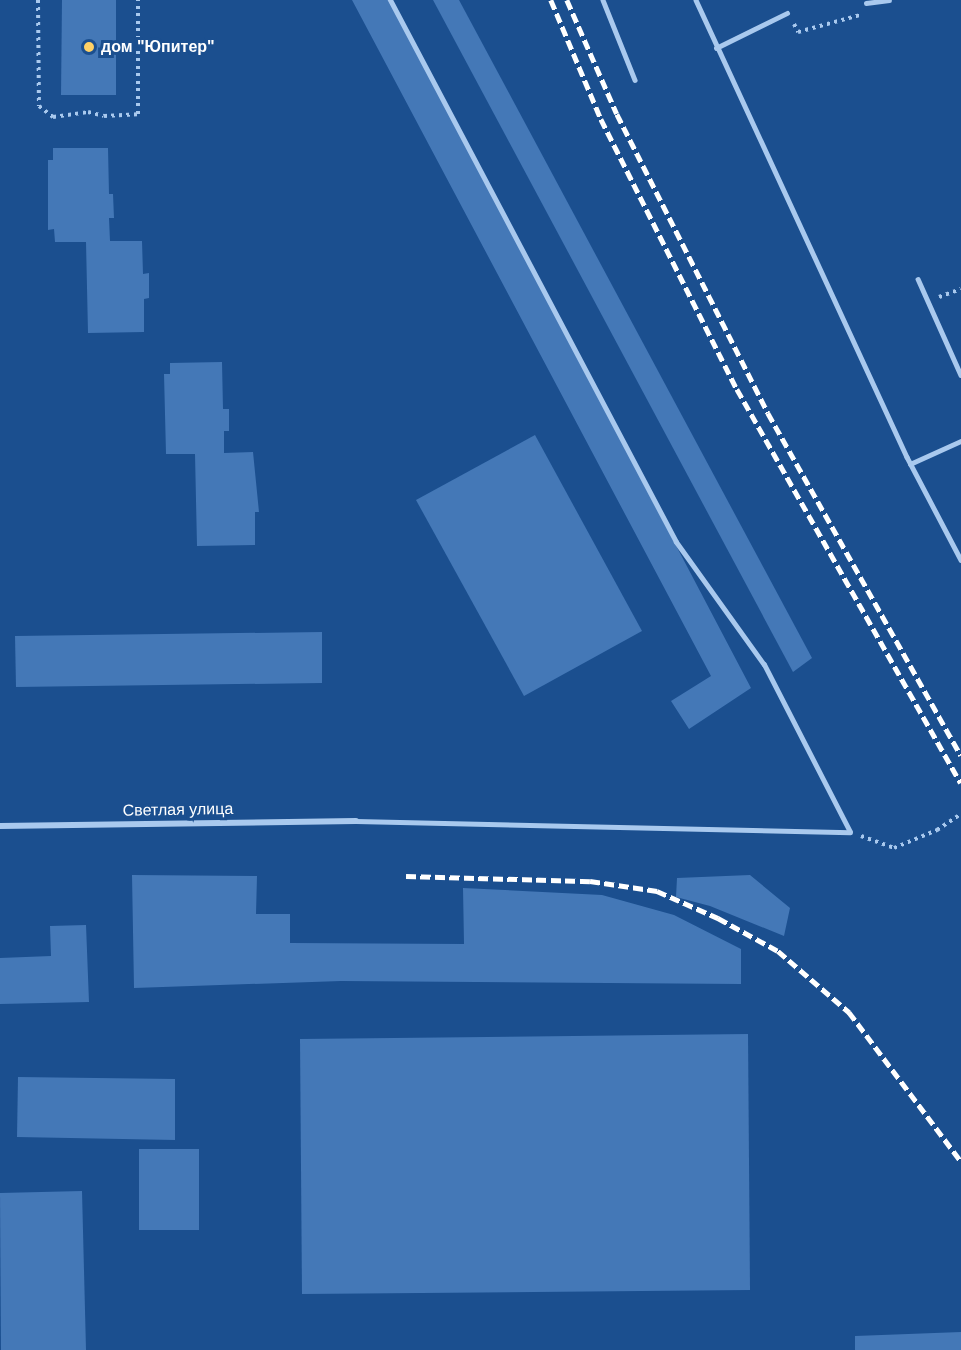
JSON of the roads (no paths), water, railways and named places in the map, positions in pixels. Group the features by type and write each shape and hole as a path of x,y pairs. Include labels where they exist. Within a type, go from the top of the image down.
{"street":[{"name":"Светлая улица","path":"0,826 356,821"}],"lane":[{"path":"356,821 850,832 764,666 676,542 390,0"},
{"path":"603,0 635,80"},
{"path":"696,0 716,48 910,464 961,560"},
{"path":"866,3 889,0"},
{"path":"716,48 787,13"},
{"path":"918,279 961,375"},
{"path":"910,464 961,441"}],"railway":[{"path":"551,0 601,119 737,389 961,783"},
{"path":"567,0 617,114 768,413 961,755"},
{"path":"406,876 590,881 657,891 718,918 778,951 849,1012 961,1161"}],"place":[{"name":"дом \"Юпитер\"","path":"89,47"}]}
